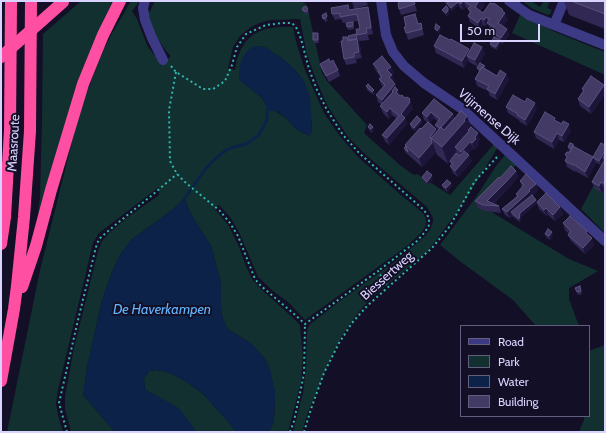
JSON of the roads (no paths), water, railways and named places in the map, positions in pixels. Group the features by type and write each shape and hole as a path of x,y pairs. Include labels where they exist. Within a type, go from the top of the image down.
{"highway":[{"name":"Maasroute","path":"1,244 5,217 10,130 11,1"},
{"name":"Maasroute","path":"1,381 14,309 24,217 30,131 31,1"},
{"path":"1,56 63,1"},
{"path":"14,309 36,246 83,84 103,35 120,1"}],"street":[{"path":"145,1 143,8 145,20 163,60"},
{"name":"Vlijmense Dijk","path":"381,1 386,36 393,52 404,66 424,83 461,108 605,241"},
{"path":"509,1 529,14 605,45"},
{"path":"554,25 564,1"}],"water":[{"path":"255,46 265,47 283,59 304,81 310,96 312,130 309,136 296,129 286,118 276,111 267,111 266,105 262,98 239,80 240,64 244,55 249,49"},
{"name":"De Haverkampen","path":"185,198 189,211 211,246 221,283 221,309 226,326 229,330 252,344 264,358 271,373 275,392 275,401 274,418 269,432 236,432 203,394 188,383 167,372 156,370 149,371 144,379 145,389 180,409 196,432 115,432 83,395 87,367 102,300 120,255 131,240 171,211"}],"waterway":[{"path":"185,198 206,168 222,153 230,148 246,144 259,135 267,119 267,111"}]}
